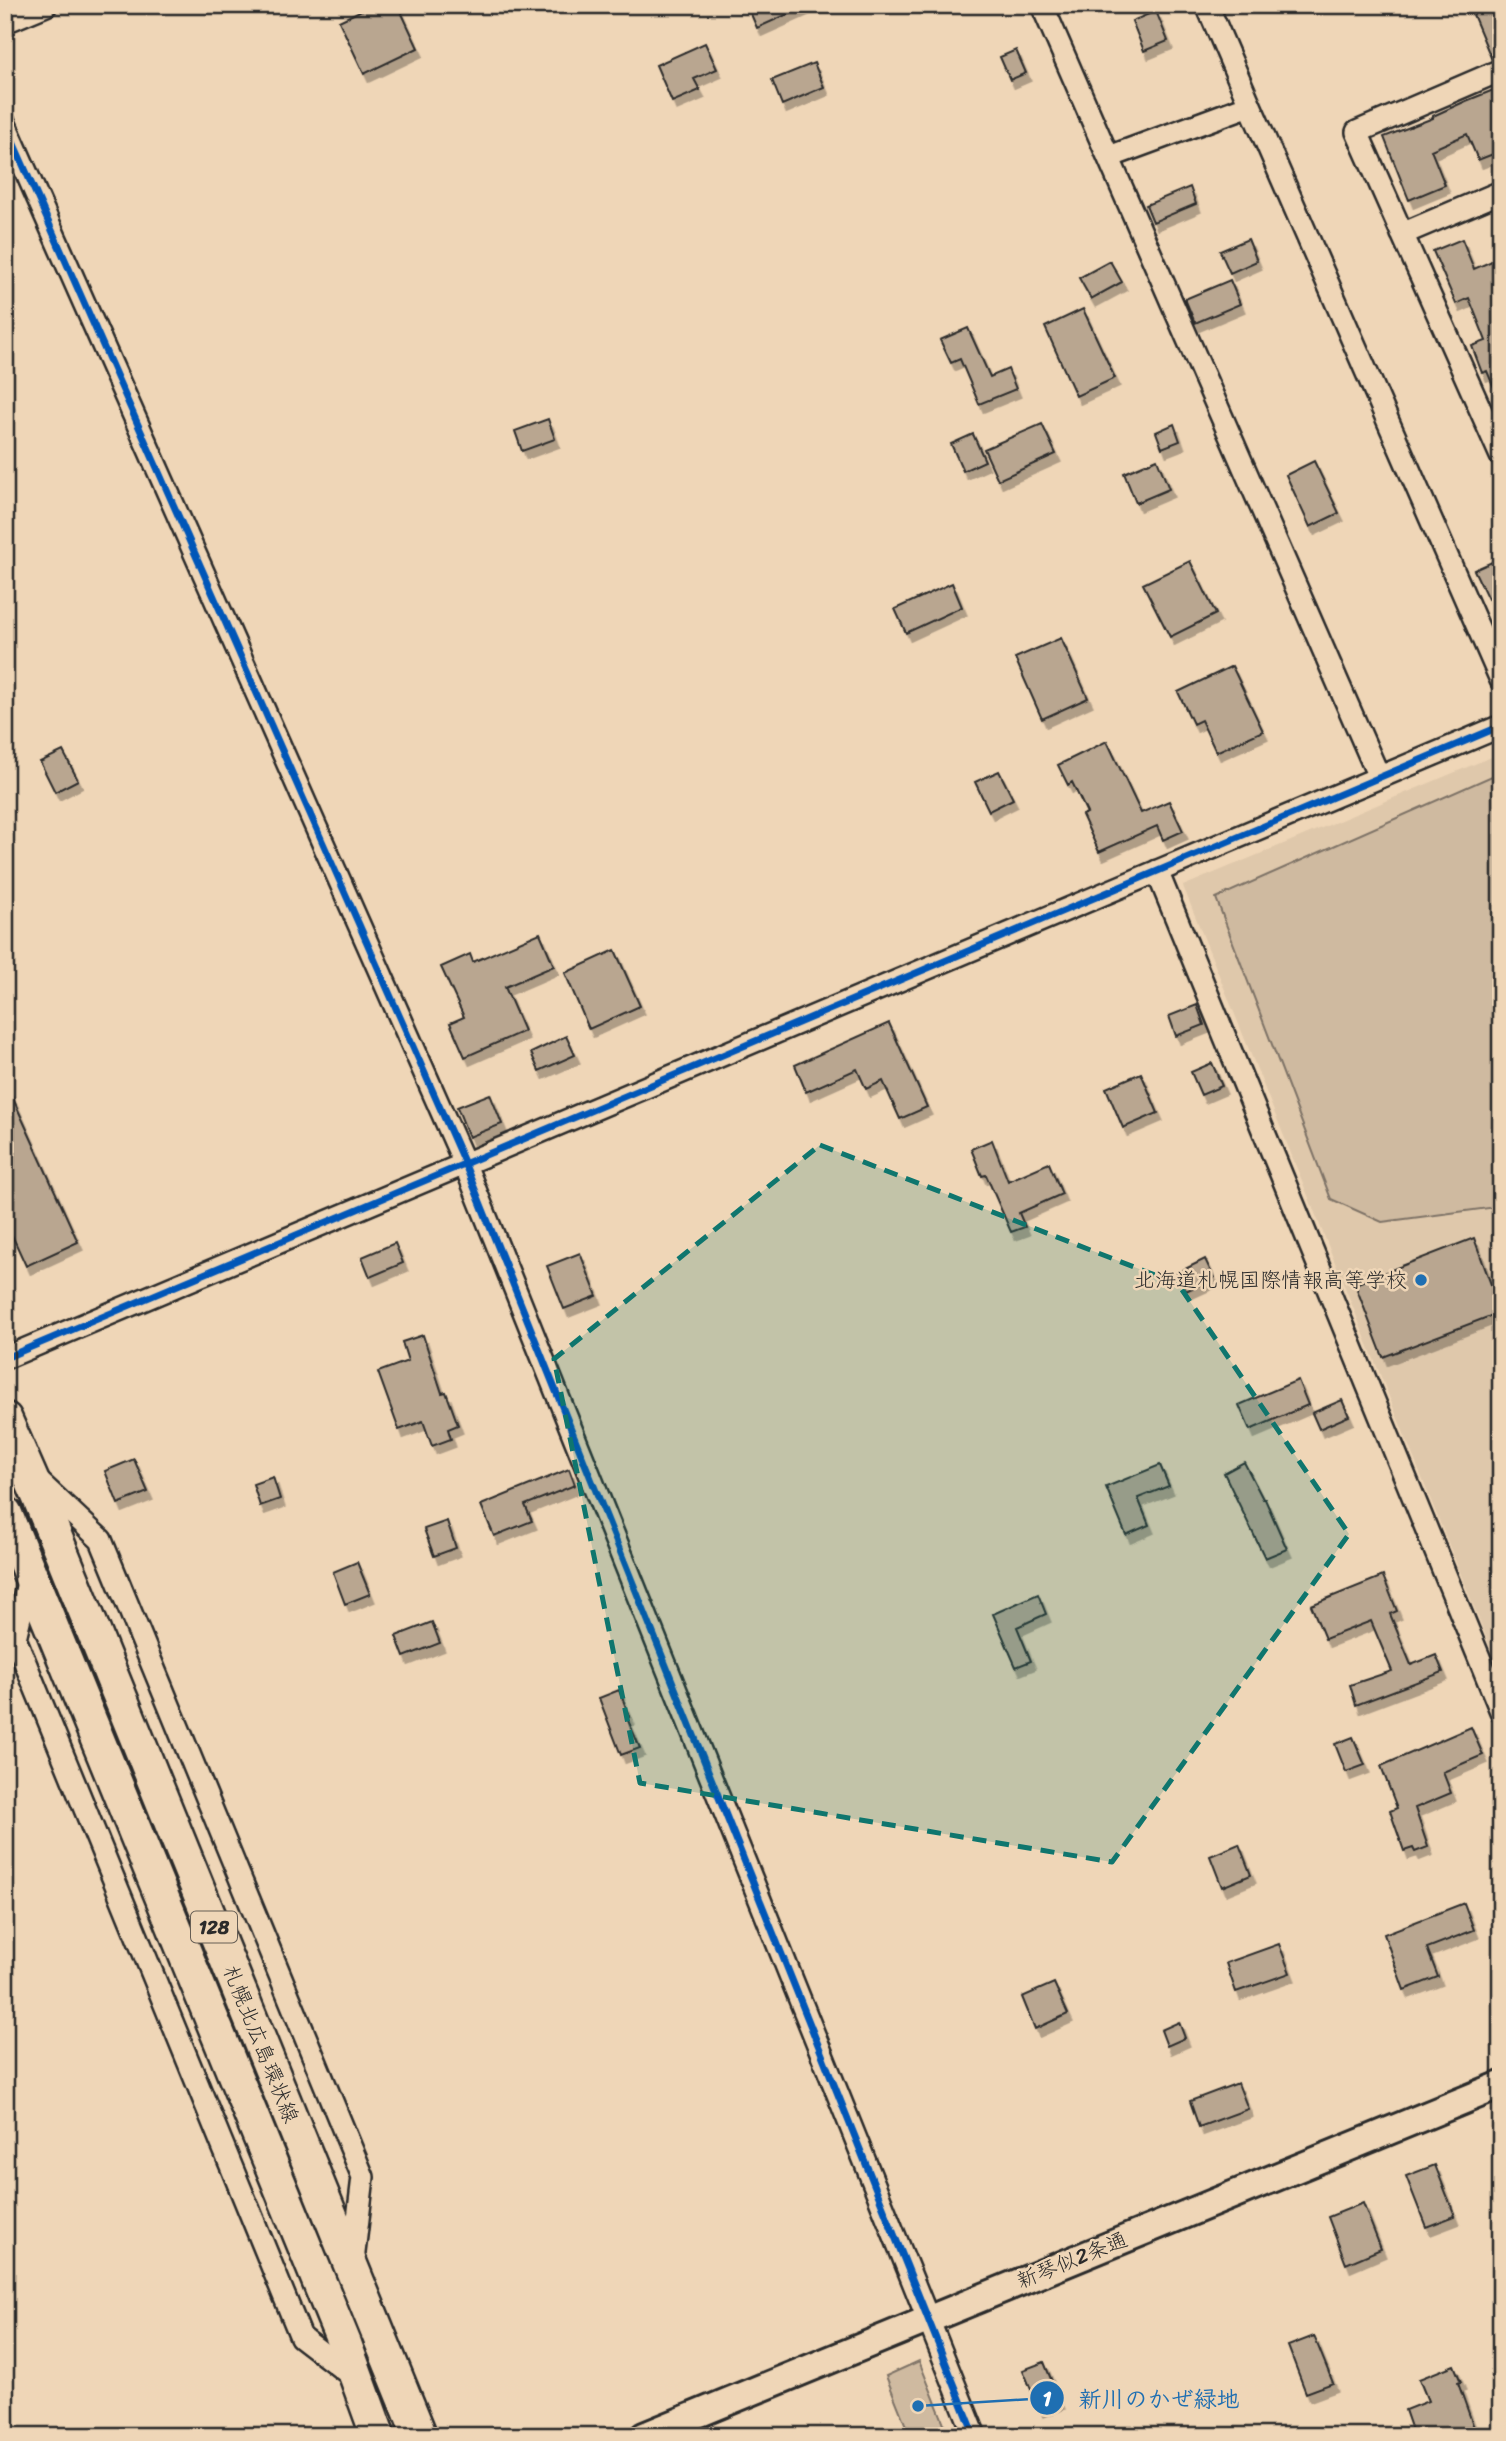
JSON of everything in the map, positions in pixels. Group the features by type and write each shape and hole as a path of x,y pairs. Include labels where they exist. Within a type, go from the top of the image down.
{"main road":[{"name":"札幌北広島環状線","path":"5,1419 29,1472 420,2436"},
{"name":"札幌北広島環状線","path":"5,1513 378,2436"}],"street":[{"path":"5,22 46,5"},
{"path":"1042,5 1380,777"},
{"path":"1207,5 1501,680"},
{"path":"1501,70 1357,132 1501,456"},
{"path":"1109,157 1250,105"},
{"path":"5,124 464,1162 975,2436"},
{"path":"1402,234 1501,192"},
{"path":"5,1358 1501,726"},
{"path":"1157,871 1501,1711"},
{"path":"29,1472 101,1540 363,2177 352,2269"},
{"name":"新琴似2条通","path":"644,2436 1501,2085"}],"highlighted area":[{"path":"820,1145 1178,1284 1349,1534 1112,1862 640,1783 554,1359"}],"shaded area":[{"name":"北海道札幌国際情報高等学校","path":"1501,753 1501,1674 1183,886"},
{"name":"北海道札幌国際情報高等学校","path":"1501,772 1501,1219 1496,1207 1382,1222 1331,1199 1216,898"},
{"path":"919,2361 949,2436 910,2436 886,2376"}],"building":[{"path":"372,5 398,5 418,48 364,74 339,21"},
{"path":"765,5 808,5 757,28 750,12"},
{"path":"1469,5 1501,5 1501,57 1492,60"},
{"path":"1156,11 1168,41 1144,51 1132,21"},
{"path":"705,43 717,69 694,79 700,90 672,102 656,65"},
{"path":"1016,50 1026,73 1010,80 1000,57"},
{"path":"814,63 824,87 782,105 772,80"},
{"path":"1501,87 1501,151 1478,160 1467,134 1431,150 1445,185 1409,200 1384,137"},
{"path":"1190,187 1196,204 1153,222 1146,205"},
{"path":"1248,239 1257,261 1230,273 1220,251"},
{"path":"1462,239 1474,269 1501,257 1501,404 1487,371 1482,373 1472,346 1486,341 1469,298 1456,304 1433,251"},
{"path":"1110,261 1122,282 1091,299 1079,278"},
{"path":"1230,280 1240,304 1195,323 1185,299"},
{"path":"1083,309 1115,378 1076,396 1045,327"},
{"path":"968,328 990,377 1008,369 1016,389 979,404 960,359 951,363 940,340"},
{"path":"548,419 555,439 522,451 515,431"},
{"path":"1042,424 1056,454 998,480 984,449"},
{"path":"1174,424 1180,441 1162,448 1156,432"},
{"path":"973,434 985,461 963,471 951,444"},
{"path":"1157,459 1169,489 1136,503 1124,473"},
{"path":"1314,461 1339,513 1310,527 1286,475"},
{"path":"1501,558 1501,593 1488,599 1474,570"},
{"path":"1190,561 1216,614 1170,637 1143,584"},
{"path":"952,583 962,607 906,633 895,609"},
{"path":"1061,638 1088,698 1042,719 1015,658"},
{"path":"1232,666 1263,731 1216,752 1201,720 1193,724 1178,692"},
{"path":"1107,741 1141,813 1169,801 1183,831 1163,840 1157,826 1099,852 1082,815 1087,813 1072,782 1068,785 1058,765"},
{"path":"63,751 78,780 55,792 40,762"},
{"path":"999,771 1013,799 989,811 975,782"},
{"path":"540,933 554,966 505,987 524,1031 465,1057 450,1023 464,1017 441,967 470,954 473,962"},
{"path":"615,950 640,1006 589,1029 565,973"},
{"path":"1197,1005 1204,1025 1176,1036 1169,1016"},
{"path":"889,1023 927,1107 900,1119 883,1081 866,1089 857,1069 806,1092 795,1065"},
{"path":"566,1036 575,1055 539,1071 531,1053"},
{"path":"1212,1063 1222,1086 1201,1095 1191,1072"},
{"path":"1141,1073 1158,1113 1123,1128 1106,1088"},
{"path":"5,1081 78,1242 26,1266 5,1220"},
{"path":"490,1094 502,1124 469,1137 457,1107"},
{"path":"992,1140 1008,1181 1049,1163 1062,1194 1019,1213 1025,1227 1011,1232 986,1175 982,1176 971,1149"},
{"path":"1474,1238 1501,1312 1383,1357 1355,1284"},
{"path":"395,1243 403,1263 370,1277 362,1257"},
{"path":"580,1253 597,1296 564,1309 547,1266"},
{"path":"1205,1259 1214,1278 1186,1291 1177,1273"},
{"path":"423,1335 442,1393 446,1392 458,1425 448,1429 451,1439 432,1446 423,1421 399,1430 378,1372 408,1361 402,1342"},
{"path":"1298,1380 1308,1405 1250,1430 1239,1405"},
{"path":"1342,1400 1349,1416 1319,1429 1312,1413"},
{"path":"134,1459 148,1492 118,1504 105,1471"},
{"path":"1244,1462 1265,1499 1287,1549 1265,1558 1224,1473"},
{"path":"1160,1465 1169,1486 1138,1498 1149,1525 1126,1535 1106,1487"},
{"path":"569,1469 575,1485 525,1505 532,1521 494,1536 481,1505"},
{"path":"273,1477 280,1499 260,1506 253,1484"},
{"path":"447,1521 456,1548 434,1556 424,1529"},
{"path":"357,1562 370,1594 345,1604 333,1572"},
{"path":"1383,1576 1397,1611 1390,1614 1411,1665 1436,1655 1443,1672 1356,1705 1350,1685 1392,1671 1371,1621 1325,1639 1311,1605"},
{"path":"1038,1594 1046,1614 1017,1627 1031,1661 1016,1667 993,1614"},
{"path":"432,1622 440,1643 404,1657 396,1636"},
{"path":"619,1690 640,1748 621,1755 599,1698"},
{"path":"1471,1727 1483,1755 1443,1772 1451,1793 1415,1808 1428,1847 1415,1852 1413,1848 1404,1851 1390,1811 1397,1808 1381,1766"},
{"path":"1353,1737 1365,1765 1346,1772 1335,1744"},
{"path":"1239,1844 1251,1875 1222,1887 1210,1856"},
{"path":"1464,1903 1474,1930 1427,1948 1438,1977 1404,1990 1384,1934"},
{"path":"1279,1944 1290,1973 1236,1992 1226,1963"},
{"path":"1054,1983 1068,2014 1035,2029 1022,1997"},
{"path":"1179,2022 1185,2038 1167,2046 1161,2030"},
{"path":"1238,2083 1248,2109 1199,2127 1190,2101"},
{"path":"1435,2165 1455,2216 1426,2227 1406,2176"},
{"path":"1363,2203 1381,2249 1346,2264 1328,2217"},
{"path":"1314,2336 1333,2383 1306,2393 1288,2346"},
{"path":"1044,2362 1060,2401 1039,2409 1023,2370"},
{"path":"1454,2365 1477,2436 1414,2436 1405,2410 1428,2401 1419,2379"}],"cycle path":[{"path":"5,124 464,1162 975,2436"},
{"path":"5,1358 1501,726"}],"place":[{"name":"北海道札幌国際情報高等学校","path":"1421,1280"},
{"name":"新川のかぜ緑地","path":"918,2406"}]}
